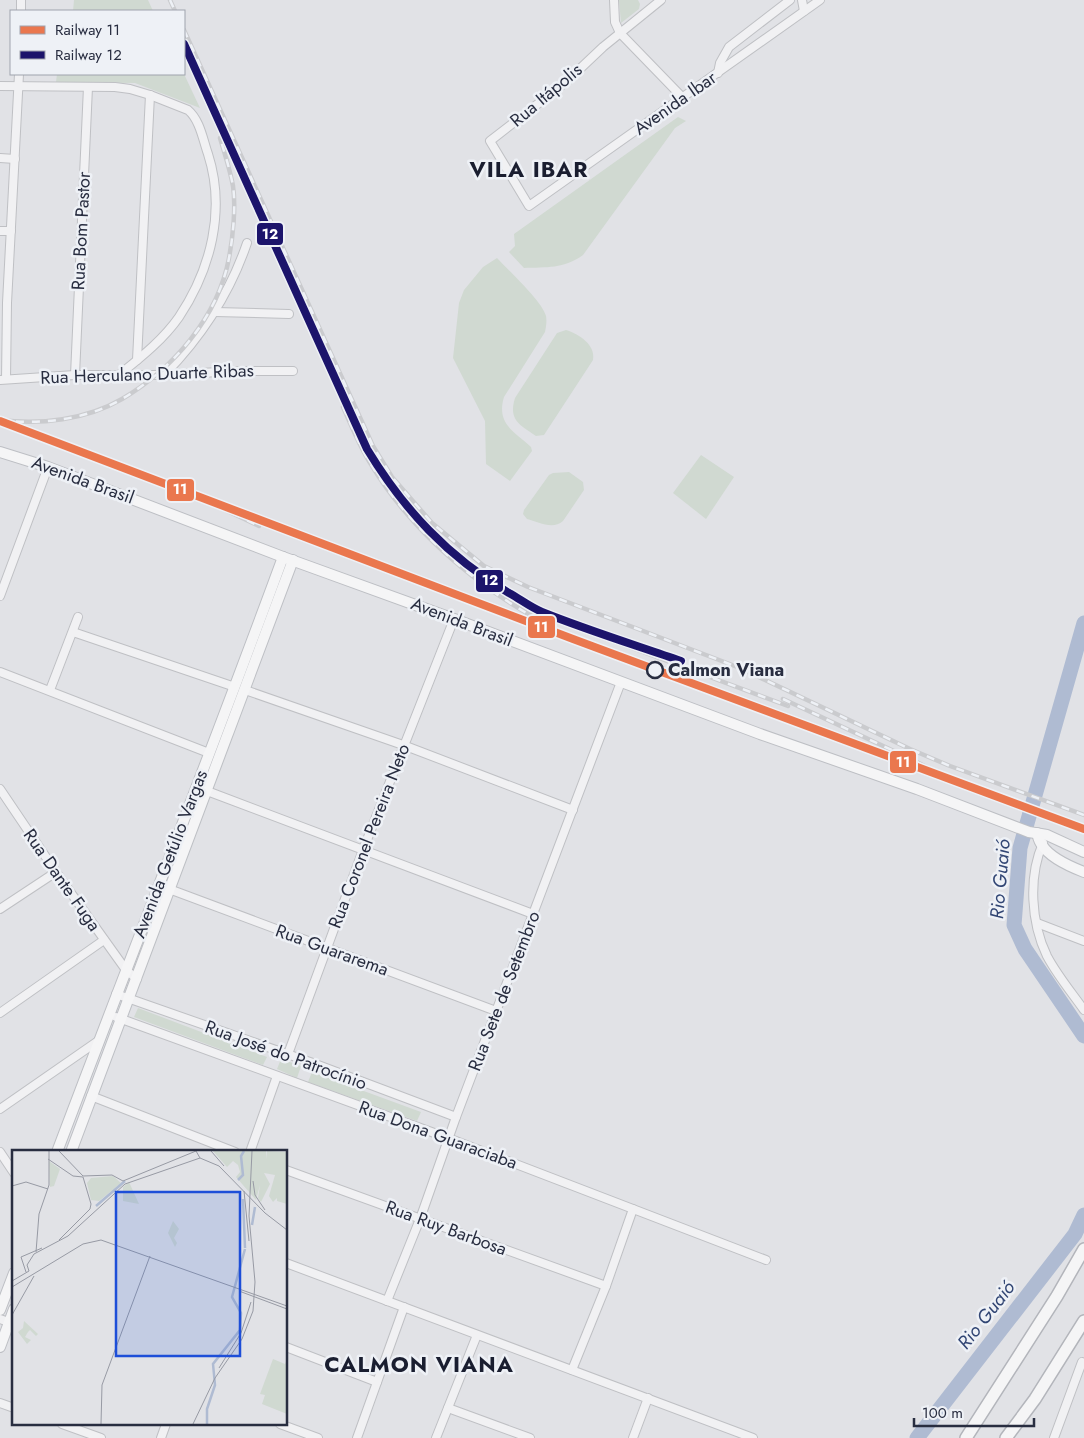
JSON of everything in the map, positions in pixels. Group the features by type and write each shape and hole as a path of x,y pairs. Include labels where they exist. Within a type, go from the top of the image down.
{"highway":[{"path":"966,1438 1057,1296 1084,1249"},
{"path":"1006,1438 1035,1400 1084,1322"}],"main road":[{"name":"Avenida Brasil","path":"0,452 48,467 288,559 760,734 1038,833 1084,852"},
{"name":"Avenida Getúlio Vargas","path":"72,1150 207,791 240,688 288,559"},
{"name":"Avenida Getúlio Vargas","path":"59,1150 98,1041 209,753 240,688"},
{"path":"207,791 207,784 214,761 213,756 209,753"},
{"path":"1038,833 1042,846 1054,856 1084,872"},
{"path":"0,1310 12,1278"},
{"path":"0,1347 8,1322"}],"street":[{"path":"614,0 615,22 620,34 682,98"},
{"path":"644,0 650,7"},
{"name":"Rua Itápolis","path":"529,206 490,142 566,82 650,7 661,0"},
{"path":"718,73 720,63 729,47 790,0"},
{"path":"802,0 804,11"},
{"name":"Avenida Ibar","path":"529,206 820,0"},
{"path":"3,379 4,303 11,231 19,75"},
{"path":"0,86 115,87 130,89 188,110 194,116 211,166 216,188 214,234 206,264 194,292 178,318 157,342 118,375"},
{"name":"Rua Bom Pastor","path":"75,375 88,87"},
{"path":"137,360 150,95"},
{"path":"0,158 15,159"},
{"path":"0,231 11,231"},
{"path":"165,374 184,355 216,312 247,243"},
{"path":"216,312 289,314"},
{"name":"Rua Herculano Duarte Ribas","path":"3,379 75,375 293,371"},
{"path":"0,596 48,467"},
{"path":"50,690 78,617"},
{"name":"Rua Coronel Pereira Neto","path":"288,1054 403,745 454,619"},
{"path":"73,632 403,745 573,810"},
{"path":"0,672 209,753"},
{"name":"Rua Sete de Setembro","path":"387,1301 420,1219 448,1138 621,682"},
{"name":"Rua Dante Fuga","path":"0,789 104,940 126,970 137,978"},
{"path":"207,791 533,914"},
{"path":"1042,846 1037,859 1034,880 1034,904 1037,923 1048,957 1084,1010"},
{"path":"0,909 56,872"},
{"name":"Rua Guararema","path":"169,889 496,1011"},
{"path":"1037,923 1084,940"},
{"path":"0,1013 104,940"},
{"name":"Rua José do Patrocínio","path":"116,994 288,1054 456,1117"},
{"name":"Rua Dona Guaraciaba","path":"109,1015 448,1138 766,1260"},
{"path":"0,1109 98,1041"},
{"path":"251,1150 277,1076"},
{"path":"91,1096 230,1150"},
{"path":"0,1152 12,1170"},
{"path":"0,1170 8,1164"},
{"name":"Rua Ruy Barbosa","path":"288,1171 606,1286"},
{"path":"572,1370 606,1286 633,1209"},
{"path":"288,1264 753,1438"},
{"path":"357,1438 404,1307"},
{"path":"436,1438 477,1335"},
{"path":"288,1348 377,1382"},
{"path":"1054,1438 1080,1379 1082,1362"},
{"path":"633,1438 648,1398"},
{"path":"0,1403 12,1407"},
{"path":"448,1408 530,1438"},
{"path":"68,1426 101,1438"},
{"path":"161,1438 165,1426"},
{"path":"285,1426 318,1438"}],"shaded area":[{"path":"74,0 148,0 153,10 73,10"},
{"path":"619,0 638,0 640,4 639,9 621,23"},
{"path":"57,75 184,75 200,108 135,83 56,82"},
{"path":"678,117 686,121 675,128 583,255 576,260 562,265 524,268 509,252 515,246 514,234"},
{"path":"497,258 532,294 546,316 545,332 504,397 502,406 502,414 508,426 531,447 532,451 510,481 486,464 485,421 453,358 459,303 464,290 483,267"},
{"path":"566,330 586,341 592,350 593,360 544,435 536,436 520,425 514,417 513,405 515,398 557,333"},
{"path":"701,455 734,477 706,519 673,493"},
{"path":"569,472 583,482 584,490 563,521 559,524 550,525 527,519 523,514 524,510 549,475"},
{"path":"138,1008 267,1057 263,1065 134,1017"},
{"path":"281,1059 301,1066 297,1078 277,1069"},
{"path":"312,1072 421,1112 417,1121 308,1082"}],"waterway":[{"name":"Rio Guaió","path":"1084,623 1020,848 1014,925 1025,949 1084,1036"},
{"name":"Rio Guaió","path":"917,1438 1075,1234 1084,1215"}],"railway":[{"path":"170,0 175,10"},
{"path":"185,32 373,446 392,477 432,523 484,566 528,587 740,668 910,749 950,766 1084,815"},
{"path":"0,420 47,421 78,416 108,406 141,387 159,373 190,339 204,321 215,301 229,258 234,222 234,194 220,138"},
{"path":"343,407 360,445 372,466 395,500 422,531 468,573 495,593 573,639"},
{"path":"175,486 259,526"},
{"path":"533,611 788,706"},
{"path":"783,699 949,779"}],"rail line":[{"name":"12","path":"185,46 367,449 412,512 447,548 466,564 529,605 576,625 681,661"},
{"name":"11","path":"0,421 573,639 1084,829"}],"place":[{"name":"Calmon Viana","path":"655,670"}],"district":[{"name":"VILA IBAR","path":"529,169"},
{"name":"CALMON VIANA","path":"419,1364"}]}
